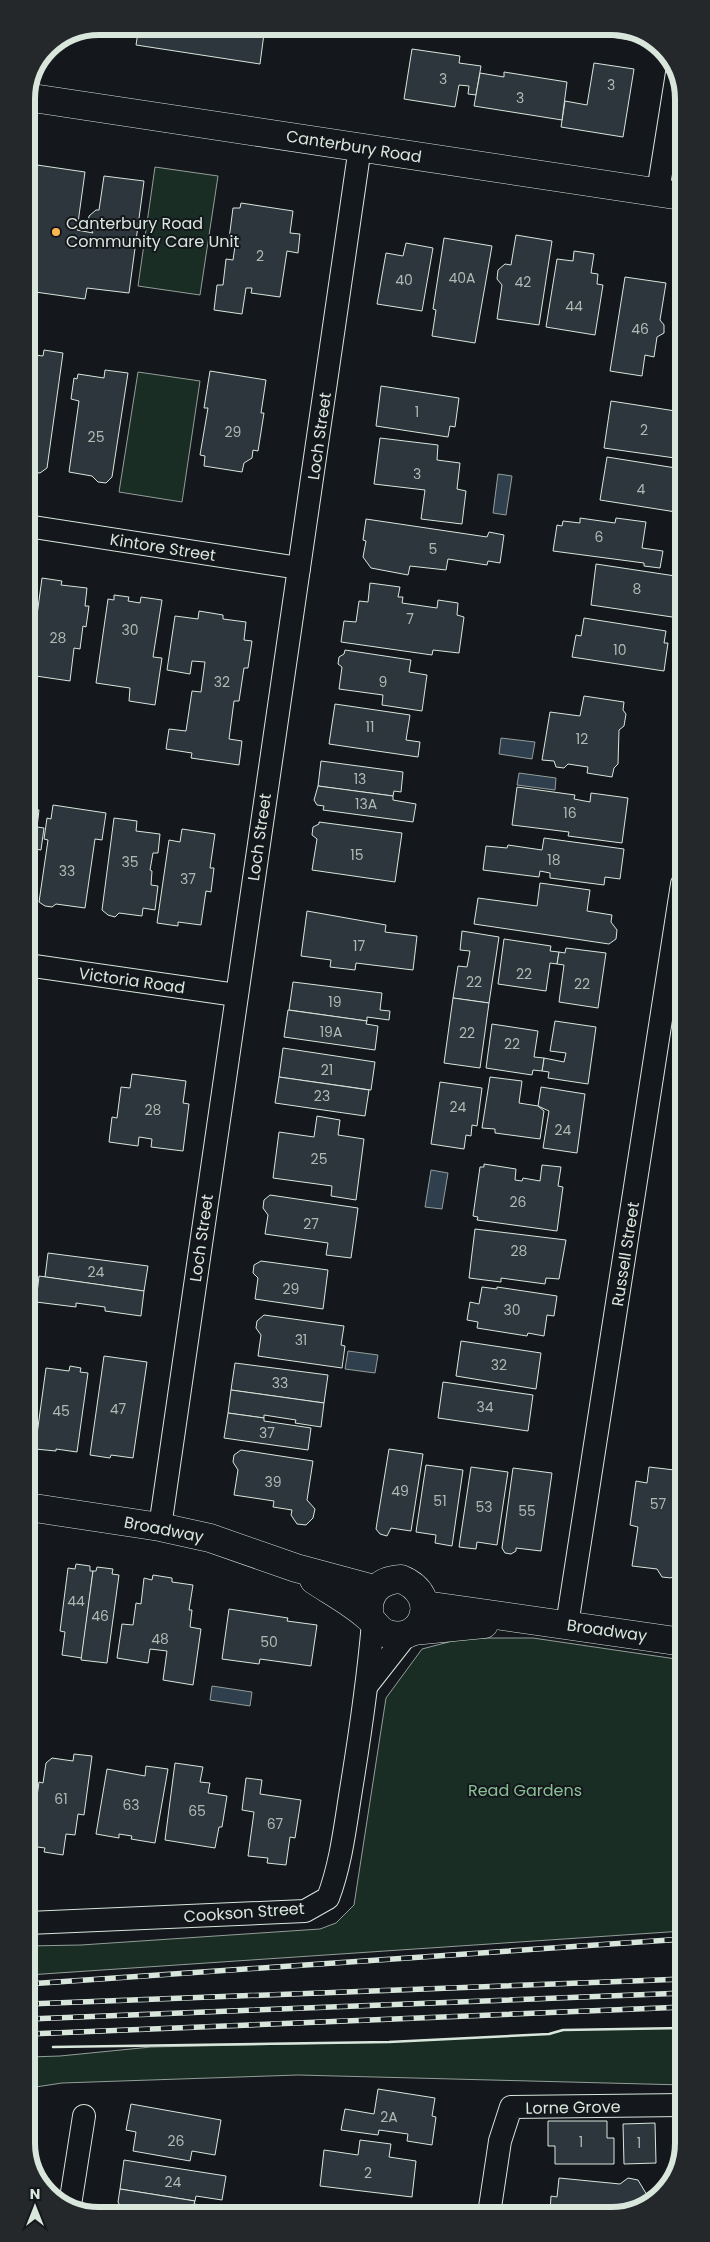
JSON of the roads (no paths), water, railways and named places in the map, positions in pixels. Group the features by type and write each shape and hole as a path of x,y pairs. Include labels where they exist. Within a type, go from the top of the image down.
{"street":[{"name":"Canterbury Road","path":"35,98 670,194"},
{"path":"670,194 675,108"},
{"name":"Loch Street","path":"160,1526 360,147"},
{"name":"Kintore Street","path":"35,527 299,568"},
{"name":"Russell Street","path":"567,1624 675,929"},
{"name":"Victoria Road","path":"35,965 236,995"},
{"name":"Broadway","path":"35,1508 160,1526 210,1538 296,1568 374,1589"},
{"name":"Broadway","path":"296,1568 371,1621 380,1631 389,1635 398,1636 410,1632 530,1619"},
{"path":"371,1621 368,1609 369,1599 374,1589 382,1583 401,1579 418,1589 425,1605 424,1615 410,1632"},
{"name":"Broadway","path":"425,1605 675,1641"},
{"name":"Cookson Street","path":"35,1923 305,1911 328,1898 337,1873 368,1684 371,1621"},
{"name":"Cookson Street","path":"368,1684 410,1632"},
{"name":"Lorne Grove","path":"490,2207 500,2141 511,2108 675,2105"},
{"path":"71,2200 84,2116"}],"water":[{"path":"498,474 512,476 506,515 493,513"},
{"path":"501,738 535,742 532,759 499,754"},
{"path":"519,773 556,778 555,790 517,785"},
{"path":"431,1170 448,1173 442,1209 425,1207"},
{"path":"348,1351 378,1355 375,1373 345,1369"},
{"path":"212,1686 252,1692 250,1706 210,1700"}],"railway":[{"path":"35,1984 675,1940"},
{"path":"35,2004 675,1979"},
{"path":"35,2019 675,1993"},
{"path":"35,2034 675,2007"}],"place":[{"name":"Canterbury Road Community Care Unit","path":"56,232"}],"park label":[{"name":"Read Gardens","path":"525,1790"}]}
